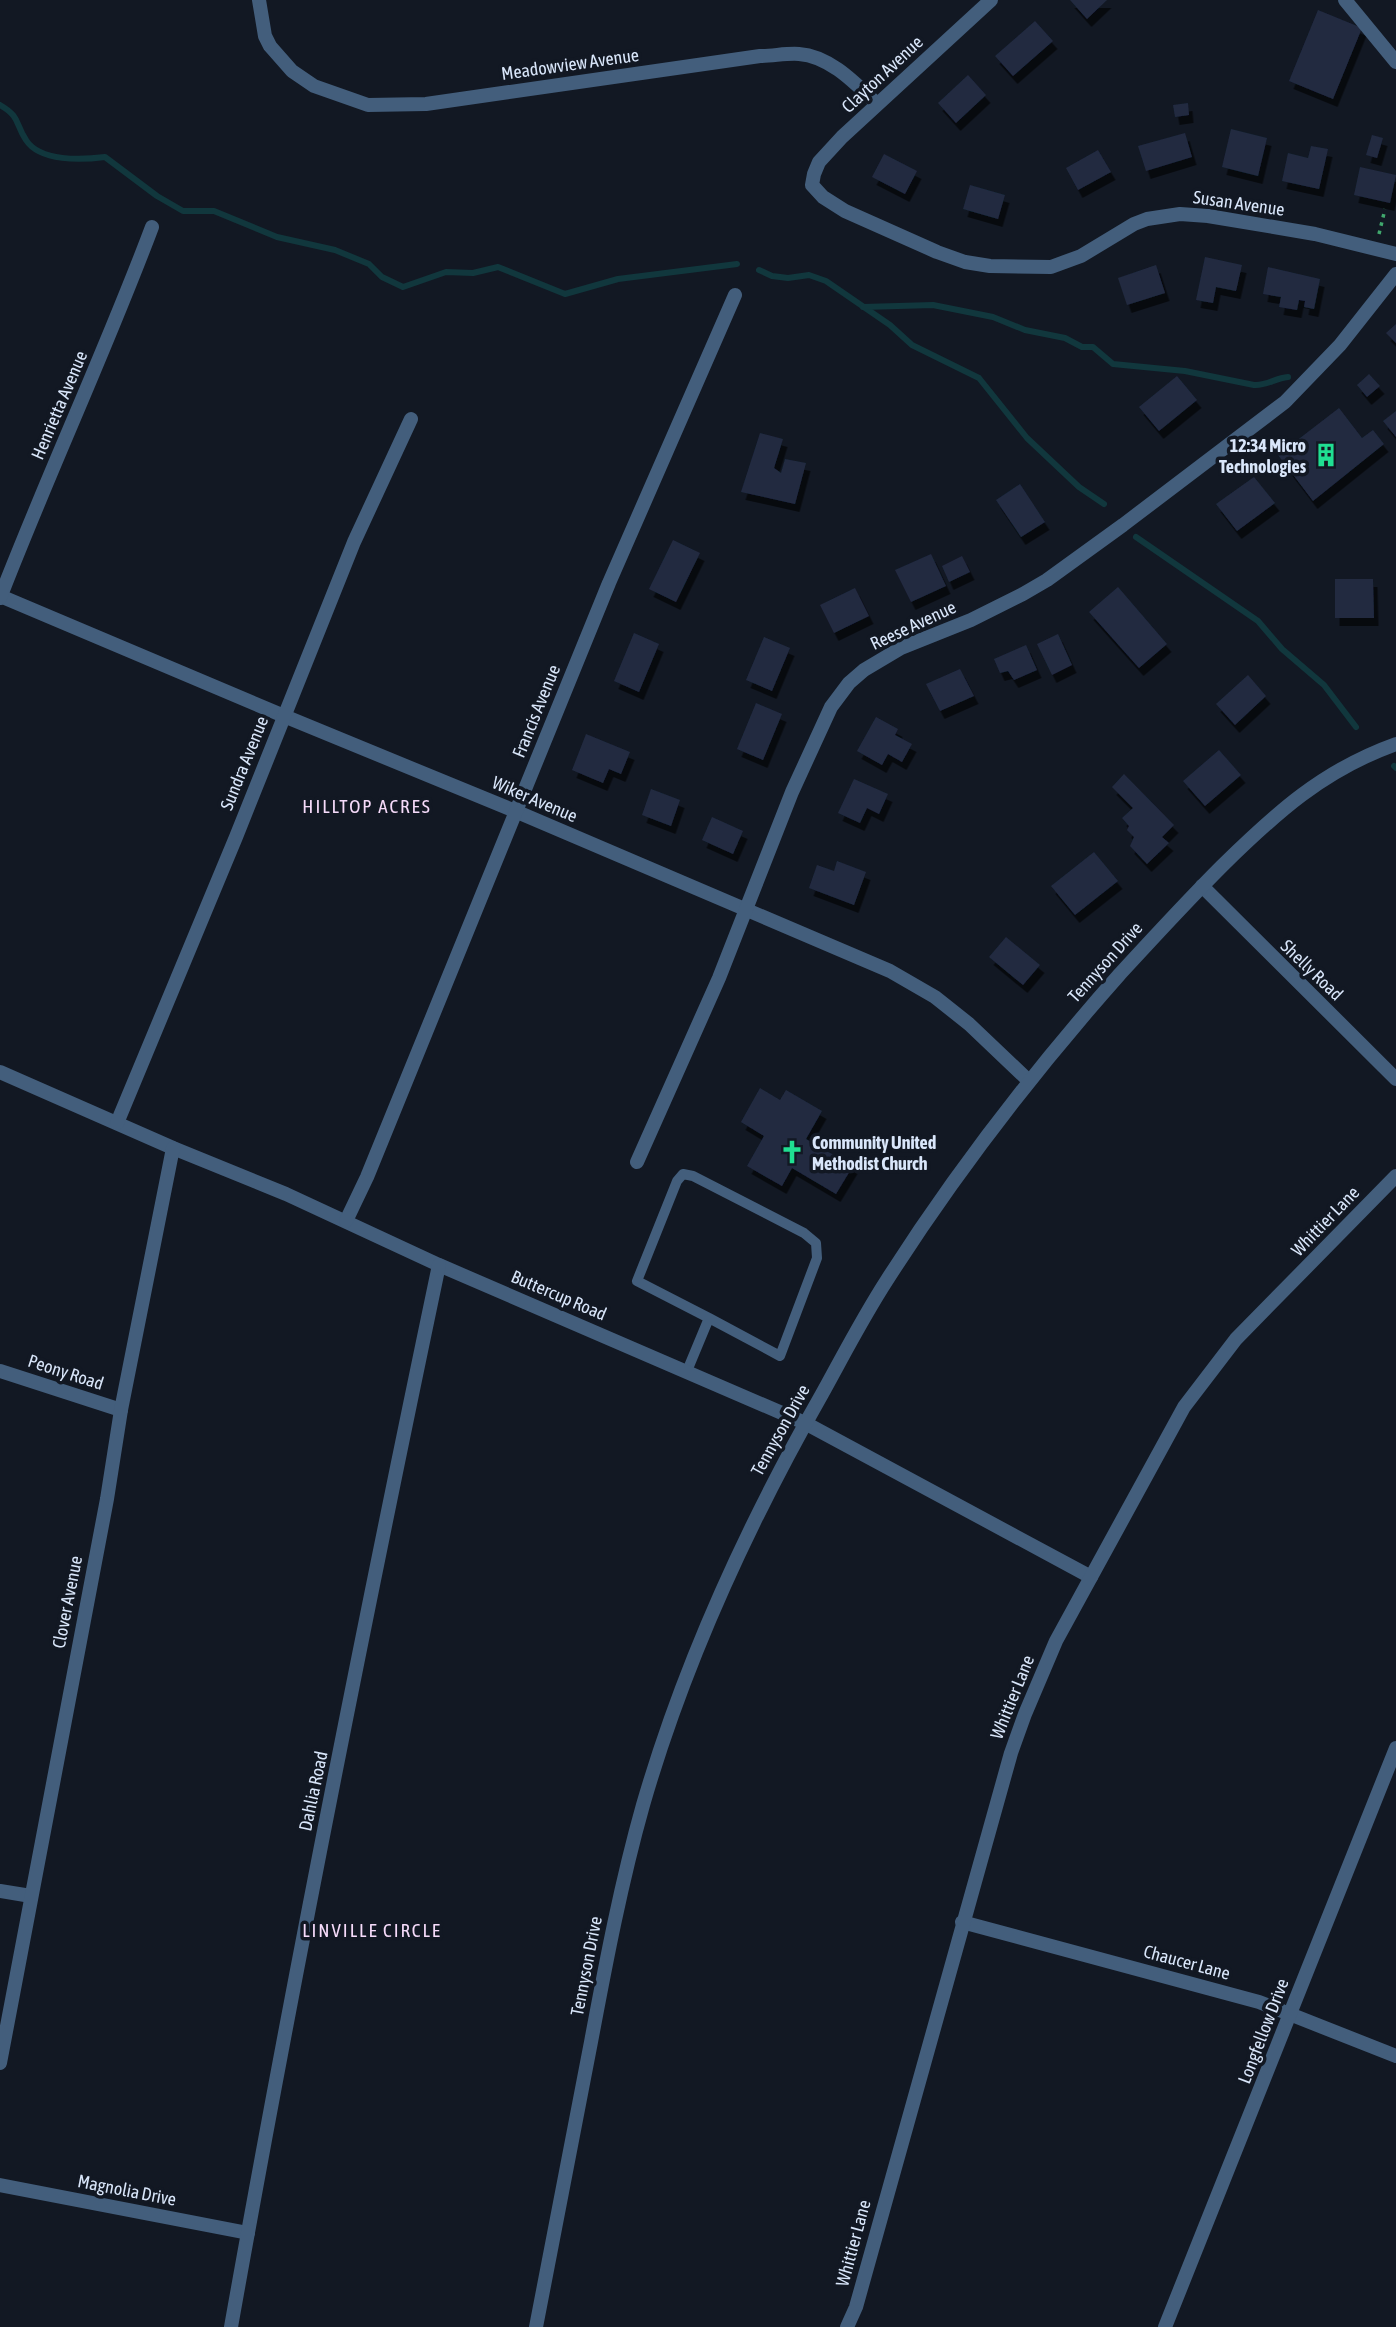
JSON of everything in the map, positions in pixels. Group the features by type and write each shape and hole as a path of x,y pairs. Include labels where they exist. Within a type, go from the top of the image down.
{"street":[{"name":"Meadowview Avenue","path":"259,0 262,27 270,46 292,71 314,86 368,105 426,104 760,57 801,54 827,63 843,73 877,104"},
{"name":"Clayton Avenue","path":"813,184 819,162 877,104 991,0"},
{"path":"1345,0 1396,61"},
{"name":"Susan Avenue","path":"813,184 823,197 857,216 937,252 965,262 990,266 1051,267 1081,256 1134,224 1147,219 1180,214 1204,215 1315,234 1396,254"},
{"name":"Henrietta Avenue","path":"0,597 114,326 152,227"},
{"name":"Reese Avenue","path":"637,1162 747,911 792,792 828,714 855,677 901,648 971,620 1023,594 1123,526 1285,402 1340,345 1396,274"},
{"name":"Francis Avenue","path":"346,1221 367,1177 629,536 735,295"},
{"name":"Sundra Avenue","path":"117,1123 354,542 411,419"},
{"name":"Wiker Avenue","path":"0,597 515,811 890,971 922,988 969,1024 1029,1081"},
{"name":"Tennyson Drive","path":"536,2327 622,1884 644,1801 690,1666 748,1530 805,1423 884,1284 975,1151 1071,1029 1178,909 1265,824 1315,783 1350,763 1396,744"},
{"name":"Shelly Road","path":"1202,886 1396,1079"},
{"name":"Buttercup Road","path":"0,1072 805,1423 1091,1577"},
{"name":"Clover Avenue","path":"0,2063 107,1499 121,1410 173,1148"},
{"name":"Whittier Lane","path":"847,2327 856,2307 1011,1753 1056,1641 1169,1432 1204,1379 1236,1339 1396,1176"},
{"name":"Dahlia Road","path":"231,2327 305,1925 439,1265"},
{"name":"Peony Road","path":"0,1371 121,1410"},
{"name":"Longfellow Drive","path":"1165,2327 1396,1748"},
{"path":"0,1891 31,1896"},
{"name":"Chaucer Lane","path":"962,1922 1259,2002 1396,2056"},
{"name":"Magnolia Drive","path":"0,2185 248,2233"}],"lane":[{"path":"683,1174 693,1176 804,1233 816,1242 817,1258 779,1356 709,1318 637,1282 677,1181 683,1174"},
{"path":"687,1371 709,1318"}],"path":[{"path":"1379,234 1385,209"}],"building":[{"path":"1070,0 1107,0 1087,19"},
{"path":"1318,10 1362,28 1333,99 1289,81"},
{"path":"1035,21 1053,41 1013,76 995,56"},
{"path":"968,75 986,95 956,123 938,103"},
{"path":"1188,103 1189,115 1175,117 1173,105"},
{"path":"1231,129 1267,138 1258,176 1222,167"},
{"path":"1185,133 1192,157 1146,171 1138,146"},
{"path":"1372,135 1383,138 1377,158 1366,155"},
{"path":"1311,146 1328,149 1319,189 1282,181 1288,153 1308,158"},
{"path":"1098,150 1111,172 1078,190 1066,168"},
{"path":"884,154 917,171 905,194 872,177"},
{"path":"1360,167 1396,175 1390,203 1354,195"},
{"path":"970,185 1005,195 998,219 963,209"},
{"path":"1205,257 1242,265 1236,291 1216,287 1213,303 1196,300"},
{"path":"1156,265 1165,293 1127,305 1118,278"},
{"path":"1268,267 1320,279 1314,309 1304,307 1305,301 1299,300 1297,310 1279,307 1281,297 1263,294"},
{"path":"1396,324 1396,343 1386,333"},
{"path":"1369,374 1380,386 1367,397 1357,385"},
{"path":"1177,376 1197,400 1159,431 1139,407"},
{"name":"12:34 Micro Technologies","path":"1339,408 1362,438 1373,430 1384,444 1313,501 1278,455"},
{"path":"1396,411 1396,437 1383,421"},
{"path":"760,433 783,439 774,468 781,473 785,459 806,463 795,504 741,492"},
{"path":"1254,477 1275,503 1237,531 1216,504"},
{"path":"1020,484 1045,522 1021,537 996,500"},
{"path":"673,540 700,553 676,602 649,589"},
{"path":"931,554 946,586 911,602 895,570"},
{"path":"962,556 970,572 949,582 942,566"},
{"path":"1335,579 1373,579 1374,618 1335,618"},
{"path":"1118,587 1167,644 1139,668 1089,612"},
{"path":"855,588 869,616 834,633 820,605"},
{"path":"634,633 659,644 639,692 614,681"},
{"path":"1058,634 1072,665 1052,675 1037,644"},
{"path":"764,637 790,648 772,691 746,680"},
{"path":"1026,645 1037,670 1014,680 1008,671 1000,673 994,659"},
{"path":"960,669 974,696 940,711 926,684"},
{"path":"1248,675 1266,696 1235,725 1216,704"},
{"path":"756,703 782,714 763,760 737,749"},
{"path":"876,717 898,729 895,735 912,744 902,762 888,754 882,765 857,751"},
{"path":"586,734 630,752 621,774 609,769 603,783 572,770"},
{"path":"1219,750 1241,775 1205,806 1183,781"},
{"path":"1124,774 1174,825 1162,837 1169,843 1147,864 1130,846 1134,837 1127,830 1129,826 1122,818 1133,808 1112,787"},
{"path":"854,779 888,794 879,814 867,808 860,823 838,813"},
{"path":"651,789 680,800 671,826 642,815"},
{"path":"712,817 743,831 733,854 702,840"},
{"path":"1094,852 1118,881 1075,915 1051,886"},
{"path":"837,861 866,872 854,905 809,888 817,865 834,871"},
{"path":"1006,937 1040,965 1023,985 989,957"},
{"name":"Community United Methodist Church","path":"760,1088 780,1100 786,1090 822,1111 806,1139 853,1166 836,1194 792,1168 782,1186 747,1166 764,1136 741,1122"}],"waterway":[{"path":"0,105 15,117 32,147 41,152 74,159 105,157 157,196 183,211 214,211 277,237 335,250 369,264 382,277 403,287 446,272 473,273 498,267 565,294 618,279 737,264"},
{"path":"759,270 772,276 788,278 809,275 826,281 890,325 912,345 979,378 1027,438 1079,487 1104,504"},
{"path":"863,307 933,305 993,317 1025,330 1065,338 1082,347 1093,347 1113,364 1185,371 1254,385 1288,377"},
{"path":"1136,537 1258,621 1282,649 1324,685 1356,727"}],"place":[{"name":"12:34 Micro Technologies","path":"1326,455"},
{"name":"Community United Methodist Church","path":"792,1152"}],"district":[{"name":"HILLTOP ACRES","path":"367,806"},
{"name":"LINVILLE CIRCLE","path":"372,1930"}]}
